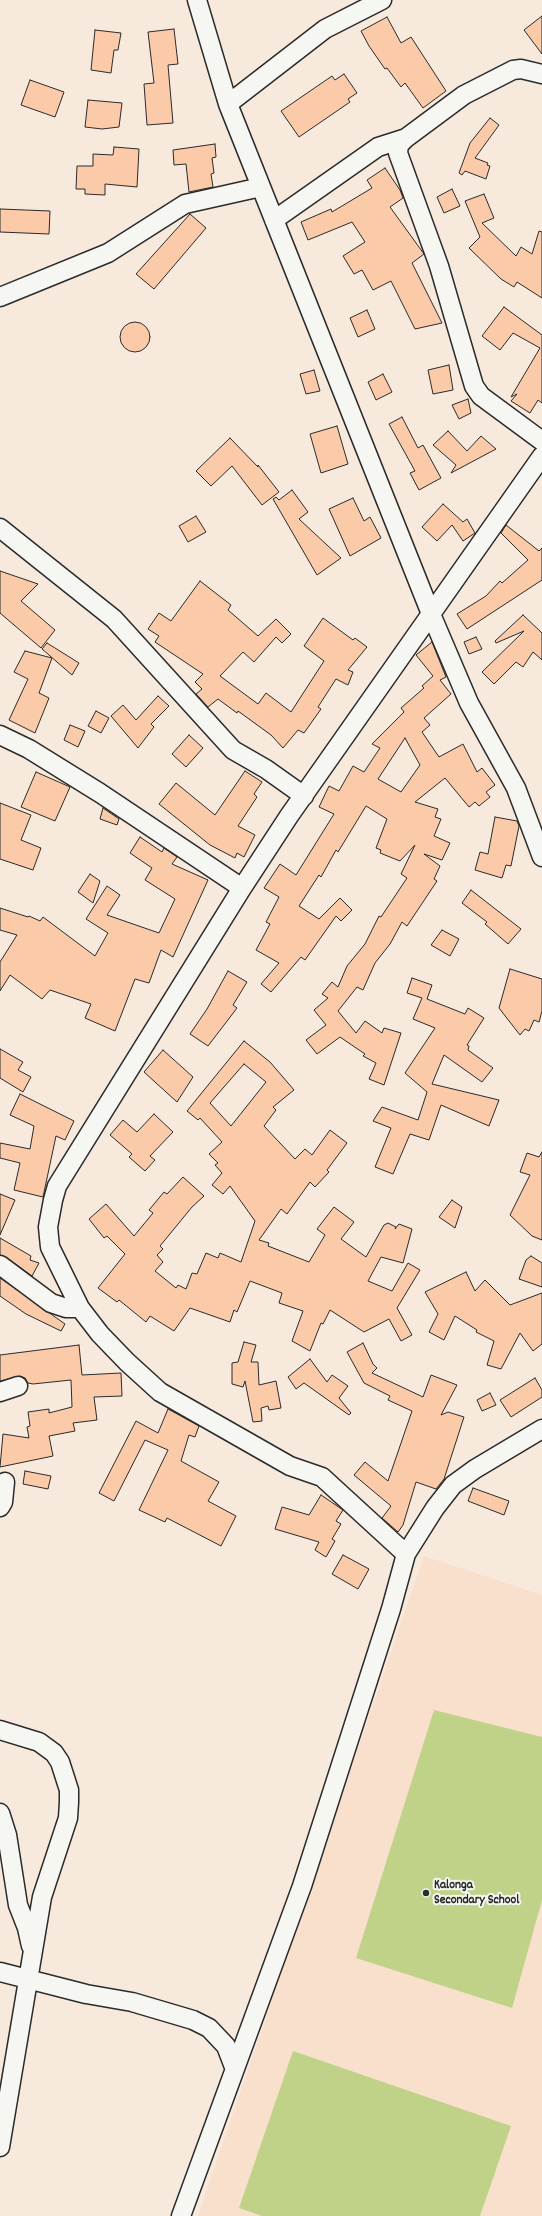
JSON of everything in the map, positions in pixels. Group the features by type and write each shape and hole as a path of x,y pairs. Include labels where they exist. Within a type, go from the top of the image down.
{"street":[{"path":"197,0 228,104 431,614 468,703 516,788 542,857"},
{"path":"228,104 326,29 382,0"},
{"path":"542,74 521,69 506,73 464,95 406,138 399,145 398,153 439,266 474,386 481,396 542,441"},
{"path":"274,220 378,147 406,138"},
{"path":"0,297 108,253 185,204 261,187"},
{"path":"406,1554 322,1477 290,1466 160,1392 100,1334 80,1308 50,1247 48,1227 57,1186 242,888 304,796 542,456"},
{"path":"0,528 114,620 233,750 266,769 304,796"},
{"path":"0,735 29,749 100,793 242,888"},
{"path":"0,1265 51,1303 66,1308 80,1308"},
{"path":"0,1392 18,1386"},
{"path":"181,2216 234,2067 302,1886 391,1609 406,1554 435,1508 453,1485 475,1469 542,1429"},
{"path":"0,1507 3,1502 5,1482"},
{"path":"0,1730 39,1742 54,1753 60,1762 69,1790 68,1818 42,1897 0,2147"},
{"path":"0,1813 7,1835 18,1904 27,1928 32,1952"},
{"path":"0,1972 86,1994 132,2002 193,2020 209,2028 226,2046 234,2067"}],"shaded area":[{"name":"Kalonga Secondary School","path":"424,1556 542,1595 542,2216 198,2216"}],"green space":[{"path":"434,1710 542,1737 542,1900 512,2008 356,1958"},
{"path":"293,2051 511,2126 480,2216 262,2216 239,2208"}],"building":[{"path":"542,16 542,54 524,30"},
{"path":"387,17 401,43 411,37 446,91 423,108 405,83 401,87 387,68 385,69 369,46 361,31"},
{"path":"174,29 178,64 168,65 173,123 147,125 144,84 154,83 148,32"},
{"path":"95,30 121,33 118,50 114,50 111,73 91,70"},
{"path":"344,74 357,93 348,99 350,102 299,137 281,111 332,76 335,80"},
{"path":"30,80 64,92 55,117 21,105"},
{"path":"88,100 122,103 119,127 102,129 85,127"},
{"path":"490,118 499,125 475,158 488,163 487,165 490,166 486,179 465,171 462,175 459,173 470,143"},
{"path":"215,144 216,157 212,158 214,173 211,174 213,187 189,192 186,164 174,165 173,150"},
{"path":"114,147 139,149 137,187 105,184 105,195 85,194 85,189 76,189 77,166 93,166 93,154 113,155"},
{"path":"385,168 400,190 403,198 390,207 424,254 412,263 442,323 415,329 391,281 373,290 362,270 354,274 343,256 365,242 352,222 308,240 301,222 331,209 332,212 372,188 367,180"},
{"path":"452,189 460,206 444,213 437,197"},
{"path":"484,194 494,218 482,223 516,256 521,247 532,254 539,231 542,232 542,298 517,282 514,287 501,279 469,248 480,237 465,201"},
{"path":"0,209 50,211 49,234 0,232"},
{"path":"190,214 206,228 154,289 136,274"},
{"path":"504,307 542,335 542,403 538,400 530,413 511,401 517,394 511,397 540,348 513,333 500,350 482,336"},
{"path":"367,310 375,329 358,337 350,318"},
{"path":"135,322 146,326 150,337 146,348 135,352 124,348 120,337 124,326"},
{"path":"449,365 453,390 433,394 428,370"},
{"path":"314,370 320,391 306,394 300,374"},
{"path":"383,374 392,392 376,400 368,382"},
{"path":"468,399 471,413 459,419 452,405"},
{"path":"402,417 418,448 423,445 441,478 419,490 410,473 415,471 389,424"},
{"path":"337,426 348,464 321,473 310,434"},
{"path":"448,431 467,451 481,436 496,449 451,473 456,465 433,445"},
{"path":"230,438 258,467 258,465 279,492 262,505 232,466 211,486 196,471"},
{"path":"292,490 308,512 299,519 341,558 317,575 273,499 276,497 279,500"},
{"path":"353,498 364,521 370,517 381,538 350,556 329,509"},
{"path":"443,504 463,522 467,519 475,533 463,541 452,525 437,541 422,527"},
{"path":"196,516 206,532 188,542 179,526"},
{"path":"506,525 539,551 542,548 542,580 467,629 457,614 486,596 500,581 502,583 528,560 501,533"},
{"path":"0,571 38,584 21,601 55,630 41,648 0,613"},
{"path":"200,581 231,605 228,610 258,636 276,619 291,634 282,643 276,637 254,662 243,652 220,676 258,704 266,693 291,712 324,661 304,646 323,618 353,640 355,638 367,647 348,670 353,672 348,685 336,679 318,707 321,709 304,733 298,730 283,748 271,735 238,711 237,713 218,699 208,707 196,694 202,689 195,682 203,674 155,642 159,636 148,629 159,613 171,621"},
{"path":"523,615 542,633 542,660 533,652 523,667 516,662 494,684 482,672 524,631 496,643 495,641"},
{"path":"476,637 482,649 469,654 464,642"},
{"path":"432,642 446,677 440,680 451,694 424,718 430,725 422,732 439,757 463,744 477,772 482,768 495,785 486,792 490,797 479,806 475,802 469,807 445,778 415,802 438,809 435,817 441,819 434,836 450,843 442,860 424,854 440,866 434,879 437,881 407,926 402,922 390,944 375,963 363,990 357,987 338,1011 356,1033 365,1021 382,1033 384,1028 401,1033 384,1085 369,1079 376,1063 363,1056 365,1054 340,1037 317,1054 306,1040 326,1025 314,1010 328,998 322,994 332,982 338,987 347,966 365,944 379,916 381,917 407,878 401,874 415,845 400,861 380,853 381,850 376,848 387,819 366,806 338,852 336,850 321,877 319,875 299,906 319,919 340,898 352,910 341,921 336,916 305,960 301,957 271,992 261,984 279,963 256,950 270,924 266,922 279,897 264,888 280,864 296,875 334,814 319,807 329,786 339,791 353,766 364,772 380,748 372,744 404,712 401,708 424,688 422,686 433,676 416,655","holes":["405,738 420,765 401,792 378,779"]},
{"path":"47,643 79,663 72,675 42,649"},
{"path":"25,651 52,658 39,693 49,698 35,733 9,720 28,679 14,672"},
{"path":"158,696 169,706 151,724 154,727 138,748 111,716 123,705 136,720"},
{"path":"96,711 109,718 101,733 88,726"},
{"path":"70,725 85,731 78,747 64,740"},
{"path":"189,735 203,748 186,767 172,754"},
{"path":"245,771 262,782 254,794 257,797 238,826 255,835 244,857 237,853 235,858 210,845 159,804 176,783 215,815"},
{"path":"36,772 70,787 55,821 21,807"},
{"path":"0,803 31,815 21,840 41,848 33,870 0,859"},
{"path":"103,808 119,819 117,825 100,819"},
{"path":"495,817 517,821 519,826 511,866 506,865 502,878 475,870 480,852 488,854"},
{"path":"140,837 162,852 164,848 177,857 172,864 208,880 173,957 161,950 149,983 135,979 115,1031 85,1018 91,1004 50,990 42,999 10,975 0,991 0,962 17,935 0,930 0,908 28,917 29,916 40,921 43,917 95,956 108,933 86,919 107,886 120,895 107,915 159,933 175,899 145,880 152,868 130,853"},
{"path":"90,874 100,881 93,903 78,892"},
{"path":"471,890 521,929 508,944 485,924 487,922 462,903"},
{"path":"442,930 459,939 450,956 431,945"},
{"path":"510,969 542,979 542,1011 539,1022 534,1020 529,1031 525,1029 520,1035 499,1008"},
{"path":"228,971 247,982 233,1005 237,1008 208,1046 190,1034 207,1009"},
{"path":"412,978 432,985 427,999 465,1014 468,1008 484,1018 467,1045 469,1046 468,1050 493,1068 482,1082 444,1055 432,1084 499,1100 489,1126 441,1105 429,1140 410,1134 393,1174 375,1167 391,1128 373,1121 382,1107 418,1120 427,1092 405,1073 435,1028 413,1019 422,998 407,993"},
{"path":"244,1041 270,1062 294,1090 273,1107 276,1110 264,1126 295,1159 305,1149 312,1155 330,1130 347,1143 327,1170 329,1172 315,1187 310,1182 287,1214 281,1209 259,1240 269,1243 268,1246 309,1262 325,1235 317,1229 334,1207 354,1222 341,1239 366,1257 384,1225 388,1223 396,1227 395,1229 399,1224 412,1229 403,1263 381,1257 368,1281 392,1291 408,1263 420,1270 397,1308 412,1335 401,1341 389,1319 364,1332 330,1310 323,1324 321,1323 310,1351 292,1341 303,1311 279,1303 282,1293 250,1281 237,1312 234,1310 230,1322 190,1308 174,1331 150,1316 146,1322 119,1300 117,1302 98,1288 125,1254 107,1236 104,1238 89,1219 106,1204 134,1236 153,1213 149,1210 164,1192 167,1194 183,1177 204,1196 192,1207 160,1246 163,1249 157,1255 163,1262 155,1271 176,1288 178,1285 186,1289 192,1273 197,1274 206,1253 218,1258 220,1253 241,1262 255,1221 230,1186 223,1194 212,1185 222,1173 215,1165 218,1163 209,1154 222,1142 200,1118 198,1120 187,1111","holes":["244,1064 266,1082 231,1126 210,1103"]},
{"path":"0,1049 23,1062 18,1070 31,1077 23,1092 0,1078"},
{"path":"163,1050 193,1077 177,1102 144,1072"},
{"path":"20,1094 74,1121 65,1140 56,1136 43,1197 14,1190 20,1163 0,1158 0,1143 30,1149 34,1126 10,1115"},
{"path":"154,1114 173,1132 150,1156 155,1160 145,1171 129,1157 132,1154 110,1135 123,1120 137,1132"},
{"path":"542,1152 542,1240 532,1236 510,1215 530,1175 520,1172 527,1153 539,1157"},
{"path":"0,1194 15,1200 0,1235"},
{"path":"452,1200 462,1207 455,1228 439,1217"},
{"path":"0,1238 31,1256 30,1260 39,1263 32,1276 6,1257 0,1255"},
{"path":"531,1256 542,1263 542,1287 519,1279 526,1260"},
{"path":"466,1272 475,1291 485,1280 510,1305 542,1293 542,1344 533,1351 520,1333 501,1369 487,1365 494,1341 476,1332 477,1330 455,1316 444,1340 429,1332 438,1314 425,1292"},
{"path":"0,1278 65,1324 61,1331 26,1314 0,1296"},
{"path":"244,1342 256,1345 251,1362 258,1362 259,1385 276,1381 281,1408 269,1410 268,1406 261,1408 262,1421 253,1422 245,1381 243,1387 232,1384 232,1363 238,1362"},
{"path":"363,1343 373,1364 377,1368 372,1373 423,1397 431,1375 457,1385 441,1415 448,1412 464,1417 444,1479 436,1489 416,1482 403,1525 398,1532 382,1518 391,1506 354,1475 365,1462 388,1481 412,1411 388,1400 390,1396 364,1383 347,1352"},
{"path":"79,1345 82,1375 121,1373 122,1396 94,1397 97,1420 73,1423 75,1431 49,1436 53,1456 0,1467 3,1434 29,1438 27,1427 30,1426 28,1412 49,1409 49,1413 72,1407 71,1380 33,1384 28,1383 25,1378 20,1376 0,1381 0,1355"},
{"path":"310,1359 327,1382 332,1375 348,1386 339,1398 351,1413 349,1415 304,1383 296,1389 288,1377"},
{"path":"535,1378 542,1390 542,1397 511,1417 500,1400"},
{"path":"490,1393 496,1405 482,1411 477,1400"},
{"path":"168,1409 199,1426 195,1437 189,1435 181,1461 219,1482 208,1501 236,1516 221,1546 167,1518 165,1522 139,1510 168,1450 145,1440 114,1501 99,1493 136,1421 158,1433"},
{"path":"25,1471 51,1476 48,1489 23,1484"},
{"path":"473,1488 509,1501 504,1515 468,1501"},
{"path":"321,1495 343,1510 336,1521 341,1524 332,1539 335,1541 326,1557 315,1550 319,1542 275,1529 282,1507 309,1515"},
{"path":"343,1555 369,1569 358,1589 332,1574"}],"place":[{"name":"Kalonga Secondary School","path":"426,1893"}]}
